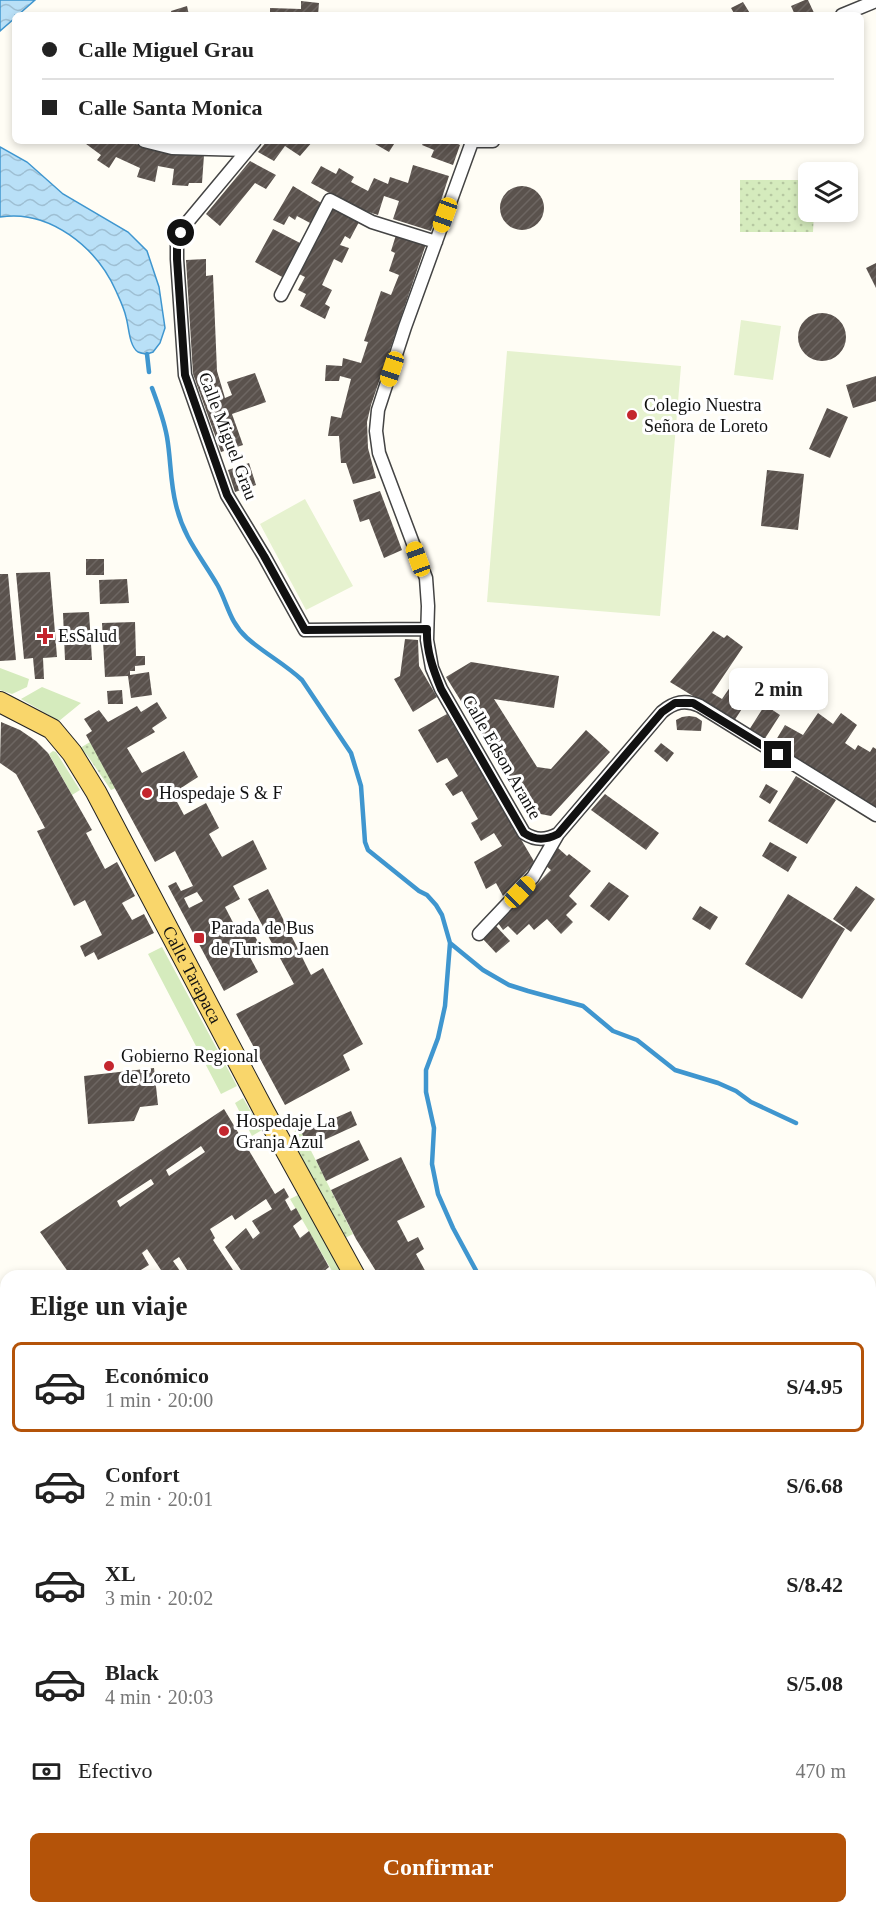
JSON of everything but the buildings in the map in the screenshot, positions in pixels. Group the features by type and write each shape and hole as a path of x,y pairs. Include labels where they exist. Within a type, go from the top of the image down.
{"main road":[{"name":"Calle Tarapaca","path":"0,702 52,729 72,753 96,792 264,1111 352,1270"}],"street":[{"path":"849,12 876,1"},
{"path":"156,144 172,148 251,145"},
{"name":"Calle Edson Arante","path":"470,144 382,400 376,430 379,453 426,578 427,640 432,668 441,689 524,833 541,840 558,834"},
{"name":"Calle Miguel Grau","path":"251,145 185,225 177,244 185,375 227,495 305,630 427,629"},
{"path":"281,296 330,200 372,222 436,242"},
{"path":"479,934 533,878 558,834 662,712 675,703 693,703 700,706 876,815"}],"green space":[{"path":"740,180 798,180 798,222 814,222 813,232 740,232"},
{"path":"741,320 781,326 773,380 734,375"},
{"path":"507,351 681,366 660,616 487,602"},
{"path":"305,499 353,586 306,610 260,524"},
{"path":"0,668 29,679 27,687 12,694 0,690"},
{"path":"42,687 81,703 59,721 21,699"},
{"path":"90,742 116,788 111,790 80,748"},
{"path":"56,752 80,790 72,795 49,754"},
{"path":"162,947 237,1086 221,1094 148,954"},
{"path":"243,1098 262,1130 252,1136 235,1103"},
{"path":"298,1125 353,1234 345,1238 291,1139"},
{"path":"298,1195 342,1270 331,1270 290,1199"}],"water":[{"path":"0,0 35,0 21,12 12,12 12,21 0,31"},
{"path":"0,147 27,162 63,194 128,232 147,251 159,287 165,328 160,343 153,352 145,354 135,349 124,310 108,275 84,247 70,235 37,219 19,216 0,217"}],"waterway":[{"path":"147,354 149,372"},
{"path":"152,388 166,431 174,496 184,528 218,586 241,632 302,680 351,753 361,786 365,842 368,850 427,895 442,915 450,943 483,970 509,985 583,1006 613,1031 637,1040 675,1070 718,1083 736,1091 751,1102 796,1123"},
{"path":"450,943 445,1006 438,1038 426,1070 426,1092 434,1128 432,1164 438,1194 476,1270"}],"place":[{"name":"Colegio Nuestra Señora de Loreto","path":"632,415"},
{"name":"EsSalud","path":"45,636"},
{"name":"Hospedaje S & F","path":"147,793"},
{"name":"Parada de Bus de Turismo Jaen","path":"199,938"},
{"name":"Gobierno Regional de Loreto","path":"109,1066"},
{"name":"Hospedaje La Granja Azul","path":"224,1131"}],"route":[{"path":"181,233 177,244 177,259 185,375 227,495 305,630 427,629 432,668 441,689 524,833 541,840 558,834 662,712 675,703 693,703 778,755"}]}
